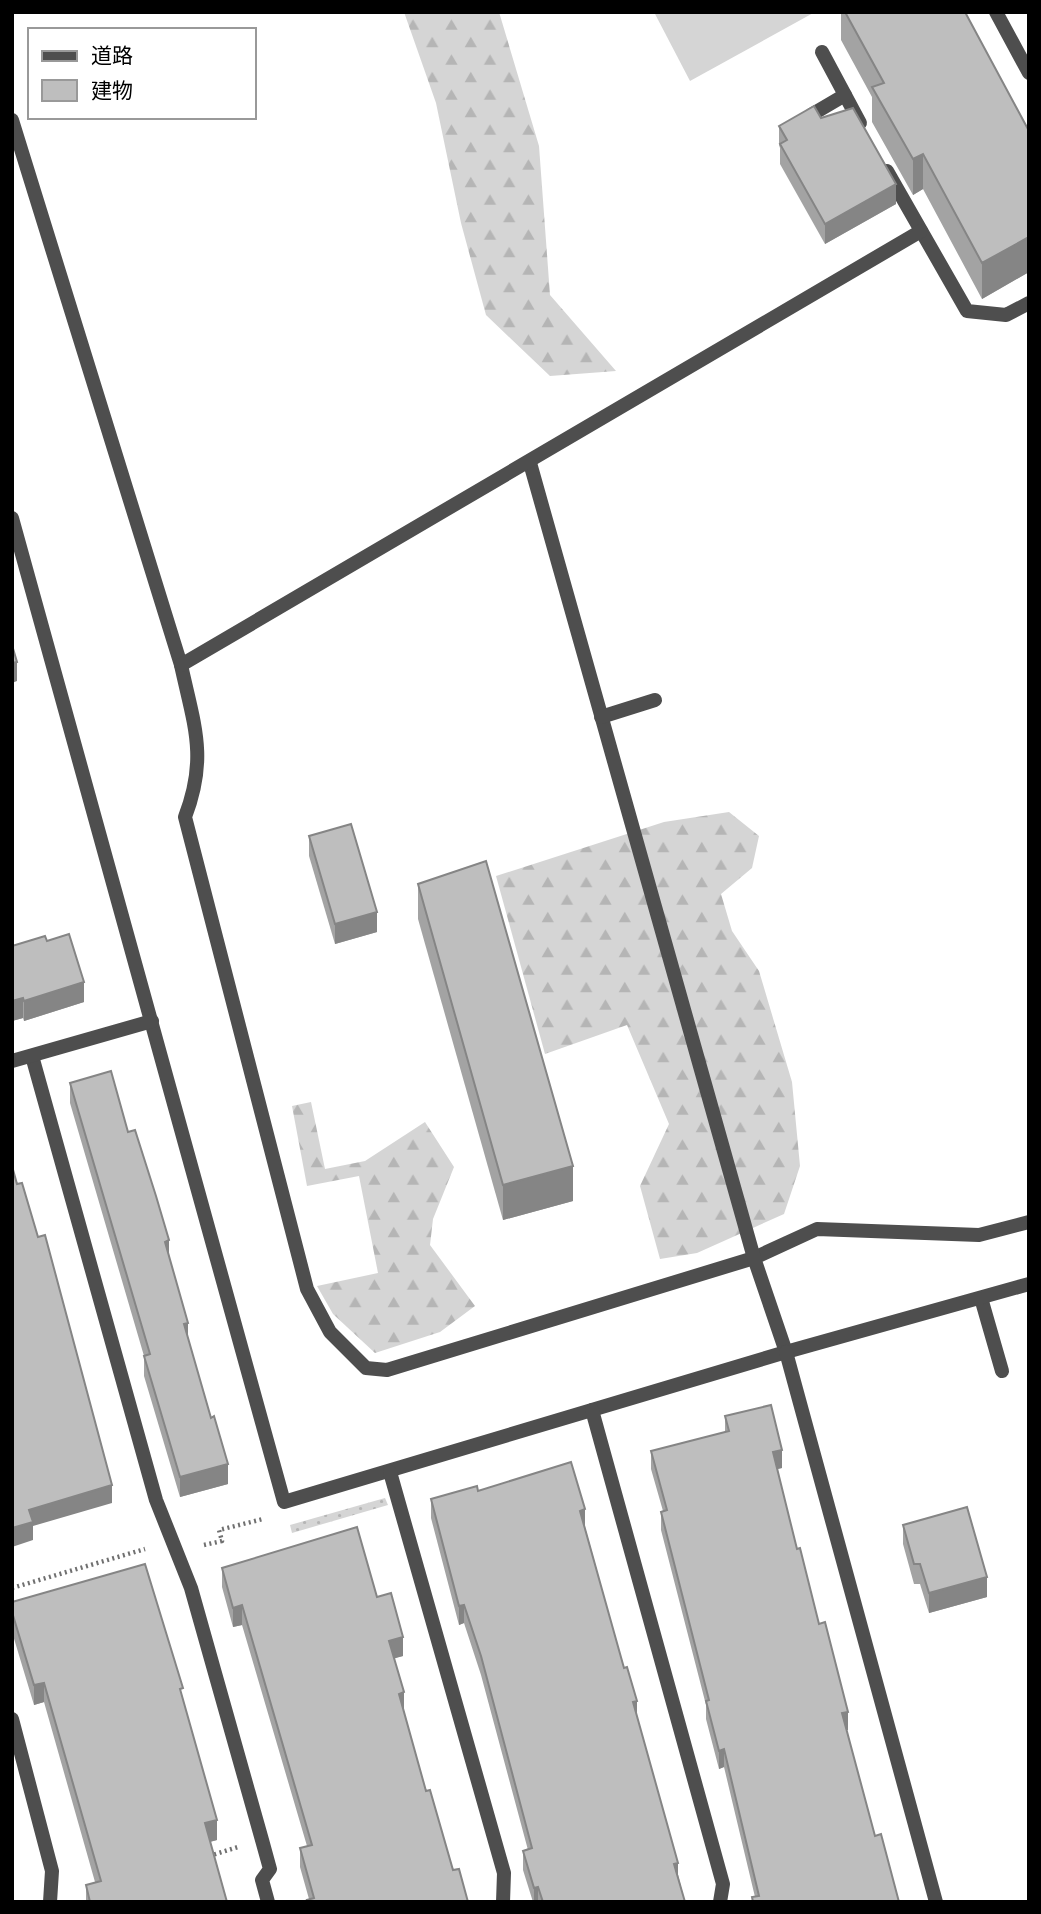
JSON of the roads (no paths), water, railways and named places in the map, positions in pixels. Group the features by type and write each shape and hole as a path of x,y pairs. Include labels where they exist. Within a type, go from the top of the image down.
{"street":[{"path":"996,12 1029,73"},
{"path":"822,51 870,140"},
{"path":"811,115 845,95"},
{"path":"12,120 181,665 200,758 194,793 185,817 307,1289 330,1332 366,1368 387,1370 754,1258 817,1229 979,1235 1029,1222"},
{"path":"883,163 967,312 1006,315 1029,303"},
{"path":"181,665 530,463 921,231"},
{"path":"530,463 754,1258 786,1352 936,1902"},
{"path":"12,518 284,1502 786,1352 1029,1284"},
{"path":"601,717 655,700"},
{"path":"12,1061 152,1021"},
{"path":"32,1056 156,1500 191,1588 262,1840 270,1869 262,1880 268,1902"},
{"path":"981,1298 1002,1371"},
{"path":"592,1410 723,1884 720,1902"},
{"path":"390,1472 504,1873 503,1902"},
{"path":"12,1719 52,1871 50,1902"}]}
